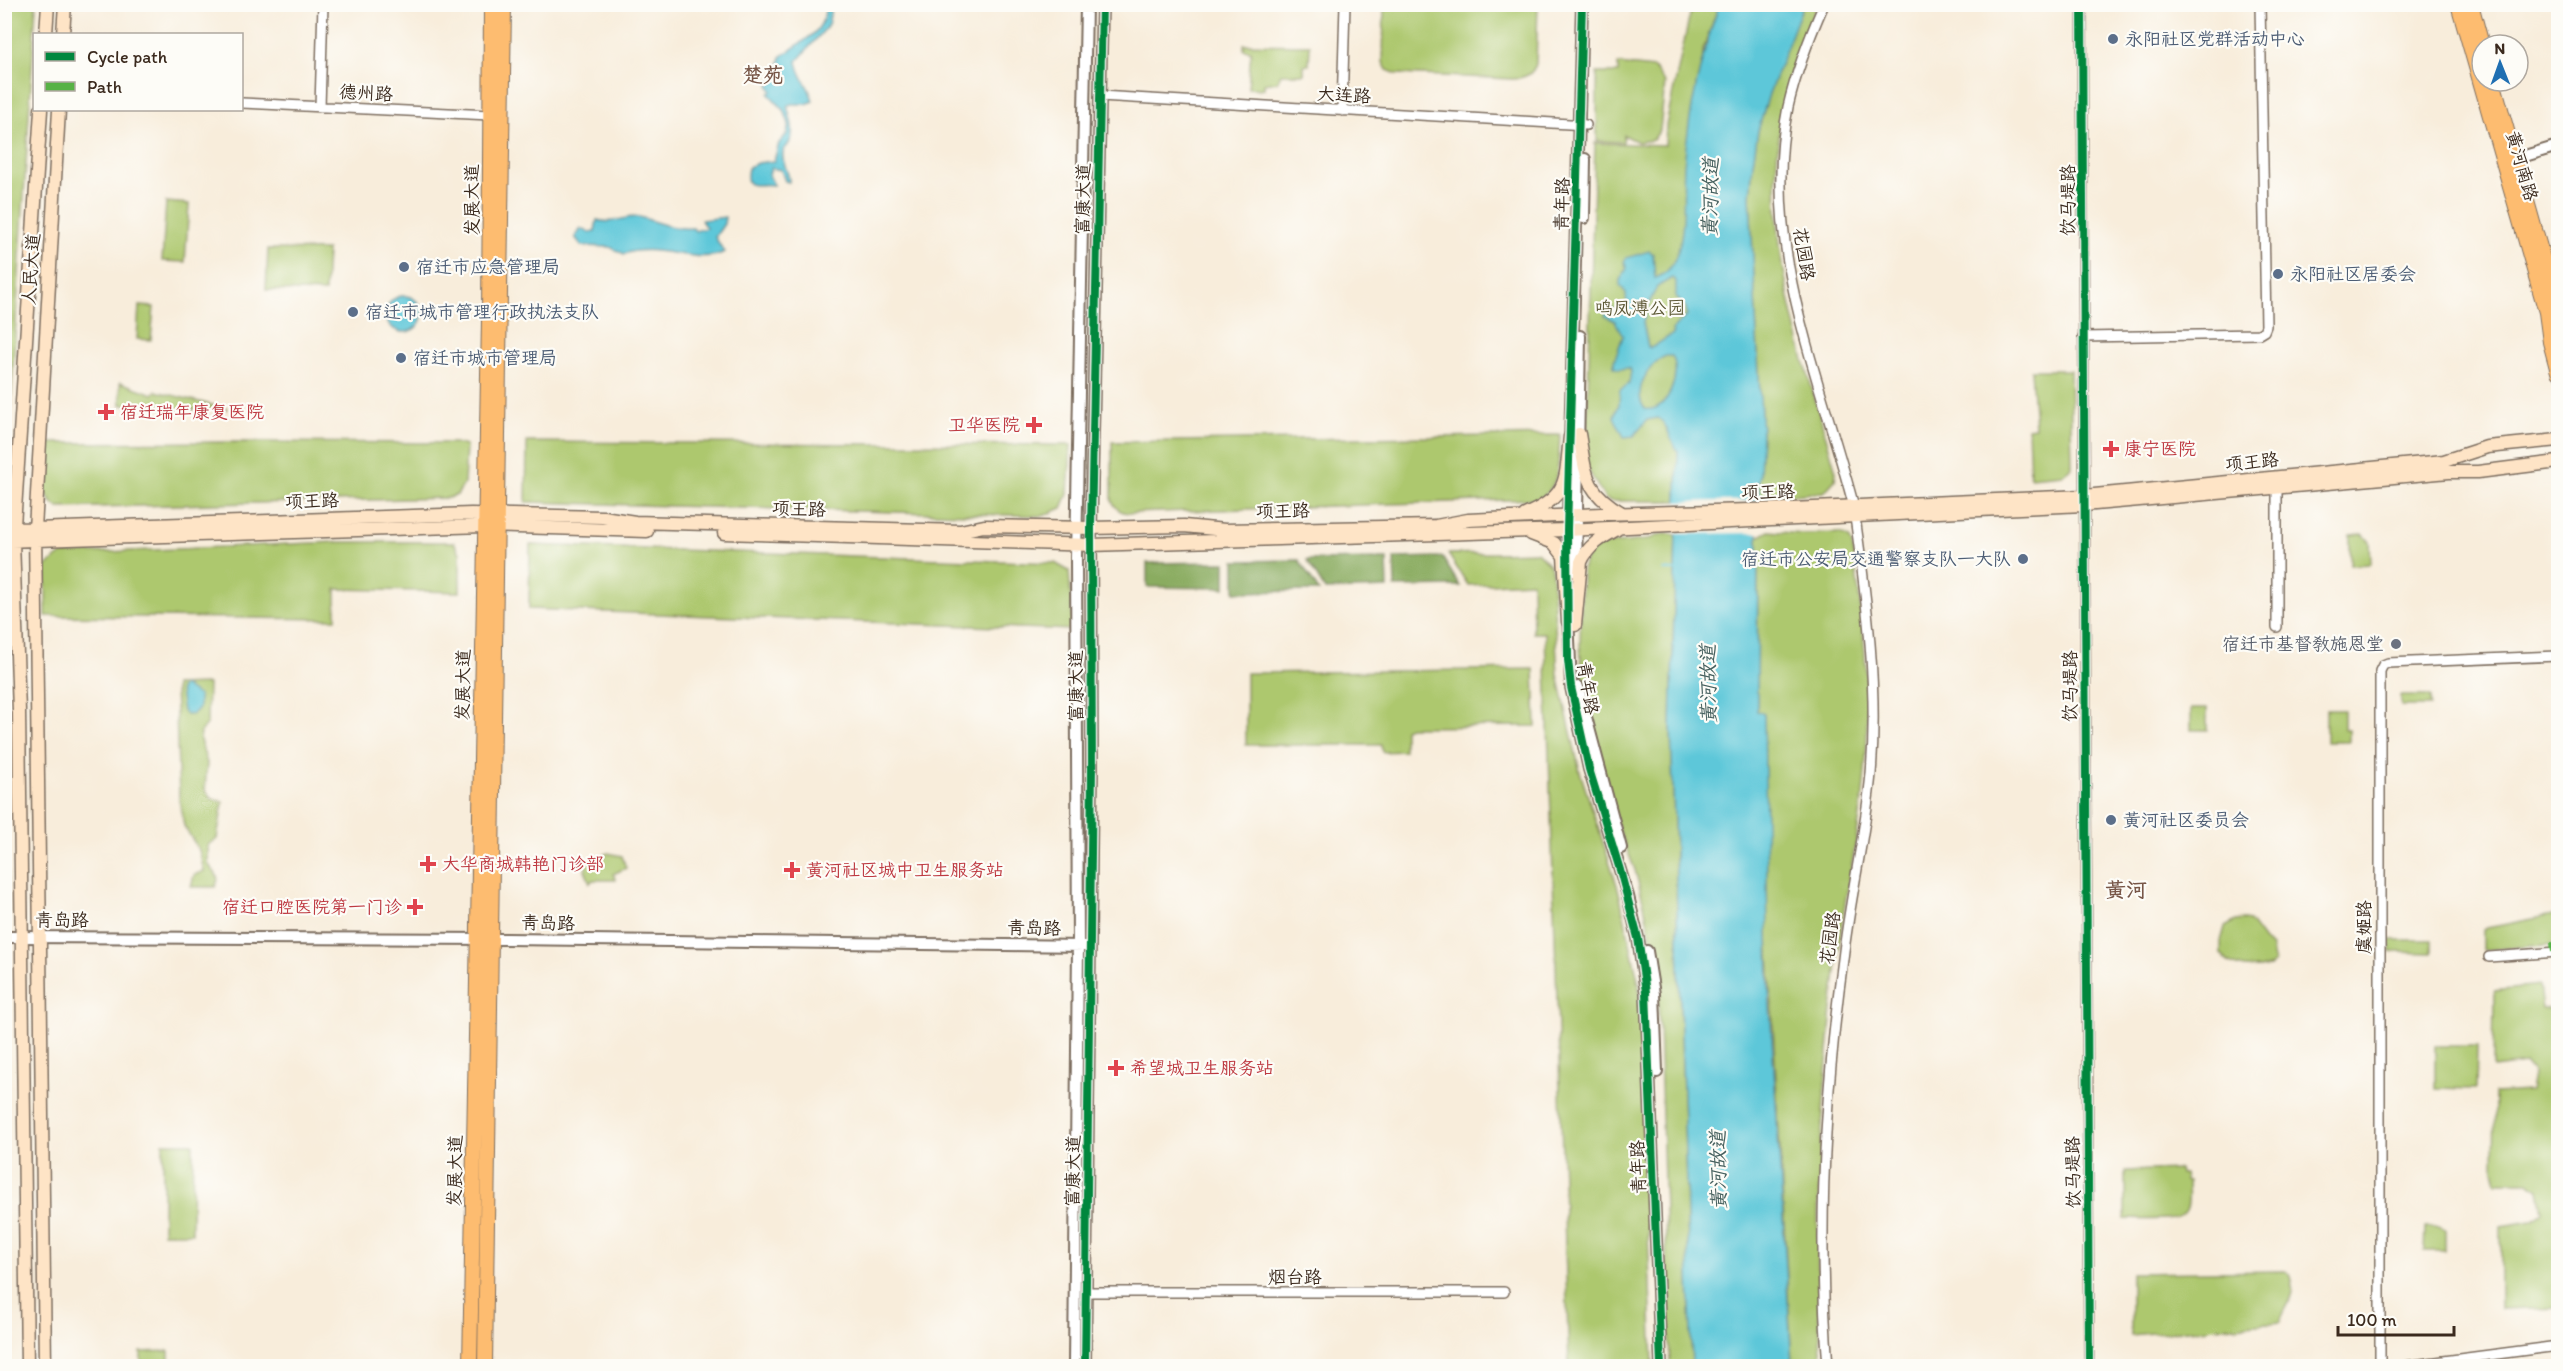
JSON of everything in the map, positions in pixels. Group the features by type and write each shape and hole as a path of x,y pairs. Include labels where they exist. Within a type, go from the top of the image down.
{"main road":[{"path":"46,33 48,4"},
{"path":"63,33 65,4"},
{"name":"发展大道","path":"484,1366 491,939 491,4"},
{"name":"发展大道","path":"470,1366 477,939 491,520 504,4"},
{"name":"黄河南路","path":"2458,4 2559,311"},
{"path":"2471,4 2479,33"},
{"name":"黄河南路","path":"2495,93 2509,161 2546,312 2550,342 2559,372"},
{"name":"人民大道","path":"27,1366 19,711 9,528 41,111"},
{"name":"人民大道","path":"45,1366 35,535 59,111"},
{"path":"1519,518 1546,506 1556,498 1565,480 1575,435"},
{"path":"1571,623 1581,562 1585,553 1622,520 1603,502 1589,484 1575,435"},
{"name":"项王路","path":"2084,501 2444,461 2487,447 2559,440"},
{"name":"项王路","path":"9,541 35,535 603,517 635,522 960,531 984,526 1077,528 1184,526 1225,530 1426,526 1468,520 1573,516 1622,520 1791,515 2084,501 2449,472 2478,472 2559,462"},
{"name":"项王路","path":"491,520 1091,545 1572,530 1622,520"},
{"name":"项王路","path":"9,528 35,535"},
{"path":"1521,531 1554,543 1564,556 1571,623"}],"street":[{"path":"320,107 323,4"},
{"name":"富康大道","path":"1074,1366 1078,945 1077,528 1086,4"},
{"name":"富康大道","path":"1085,1366 1090,946 1091,528 1102,4"},
{"path":"1342,111 1345,4"},
{"name":"青年路","path":"1582,4 1582,125 1569,669 1589,769 1628,896 1638,938 1646,992 1661,1366"},
{"name":"青年路","path":"1582,125 1588,4"},
{"name":"花园路","path":"1824,4 1803,55 1788,108 1783,155 1782,227 1792,288 1855,512 1869,619 1872,743 1871,773 1863,836 1842,960 1828,1108 1824,1226 1828,1366"},
{"name":"饮马堤路","path":"2082,4 2089,1366"},
{"path":"2083,337 2259,334 2264,332 2266,326 2260,4"},
{"name":"大连路","path":"1100,96 1582,125"},
{"name":"德州路","path":"243,104 490,115"},
{"path":"2509,161 2559,146"},
{"path":"2277,487 2277,627"},
{"name":"青年路","path":"1571,623 1578,689 1637,902 1654,994 1666,1366"},
{"name":"虞姬路","path":"2380,1366 2380,671 2383,665 2388,663 2559,656"},
{"name":"青岛路","path":"4,936 1090,946"},
{"path":"2489,957 2559,952"},
{"name":"烟台路","path":"1086,1293 1504,1292"},
{"path":"2405,1366 2559,1346"}],"green space":[{"path":"4,5 36,5 5,495"},
{"path":"1384,5 1538,5 1536,64 1524,77 1513,79 1397,74 1387,70 1383,62"},
{"name":"鸣凤溥公园","path":"1692,5 1719,5 1703,50 1691,314 1681,340 1677,501 1610,501 1605,499 1586,466 1595,143 1665,145 1666,125"},
{"path":"1803,5 1817,5 1794,66 1784,104 1777,152 1776,198 1787,291 1836,472 1835,480 1824,492 1761,498 1759,475 1762,435 1751,180 1756,139 1762,115"},
{"path":"1244,44 1310,45 1309,65 1304,65 1304,74 1281,74 1277,82 1264,84 1264,89 1248,88 1251,51 1244,50"},
{"path":"1618,64 1654,68 1665,83 1660,130 1653,140 1638,142 1624,135 1623,142 1597,141 1597,73 1618,73"},
{"path":"166,202 189,204 185,262 162,261"},
{"path":"268,249 327,250 325,292 266,290"},
{"path":"139,306 154,307 151,340 137,339"},
{"path":"2031,370 2070,370 2072,467 2063,474 2030,477 2028,428 2035,427"},
{"path":"120,382 153,394 156,391 228,409 167,410 167,404 121,405"},
{"path":"1560,435 1555,480 1545,495 1537,499 1131,513 1120,510 1112,501 1112,442"},
{"path":"527,442 1071,445 1068,494 1062,508 1043,516 526,502"},
{"path":"46,443 455,443 466,446 464,484 457,495 448,498 59,508 47,496 44,479"},
{"path":"1769,531 1803,534 1839,533 1849,538 1852,544 1866,663 1867,723 1864,783 1839,945 1820,1155 1818,1261 1822,1366 1786,1366 1792,1364 1766,900 1764,715 1757,711 1758,537"},
{"path":"1662,534 1676,534 1671,728 1692,1366 1670,1366 1655,958 1635,870 1618,827 1583,688 1580,644 1582,570 1585,560 1599,545 1646,540"},
{"path":"2363,534 2370,542 2371,564 2350,565 2350,535"},
{"path":"337,542 454,542 460,553 460,592 336,589 336,619 46,616 46,566 62,554"},
{"path":"530,545 1055,563 1069,571 1073,630 529,609"},
{"path":"1537,552 1550,565 1552,573 1558,675 1580,772 1618,888 1639,984 1653,1366 1569,1366 1545,633 1533,633 1532,582 1468,585 1448,554"},
{"path":"1442,557 1460,586 1395,587 1394,558"},
{"path":"1387,559 1388,588 1325,590 1307,560"},
{"path":"1299,560 1319,591 1235,592 1235,561"},
{"path":"1225,562 1225,588 1147,587 1147,563"},
{"path":"4,572 8,918 5,922 4,922"},
{"path":"1534,669 1536,726 1409,727 1404,729 1404,751 1382,752 1381,745 1246,745 1246,673"},
{"path":"208,684 207,723 201,731 200,740 207,763 205,789 211,798 223,802 217,839 208,845 208,864 218,880 215,887 191,887 194,875 204,871 199,850 184,826 179,797 175,685"},
{"path":"2401,696 2430,696 2430,706 2401,706"},
{"path":"2191,708 2207,708 2207,730 2191,730"},
{"path":"2326,710 2344,710 2344,729 2349,729 2349,742 2326,742"},
{"path":"608,853 622,856 626,868 613,874 616,880 593,880 590,883 585,870 588,861 596,857 599,863 604,864 600,856"},
{"path":"2558,914 2558,944 2483,950 2483,930 2487,928"},
{"path":"2236,921 2249,921 2264,941 2272,947 2274,962 2269,966 2242,968 2225,959 2221,954 2221,941 2225,927"},
{"path":"2390,940 2432,940 2432,953 2390,952"},
{"path":"2539,986 2542,1009 2558,1008 2558,1307 2501,1309 2501,1226 2532,1221 2543,1212 2539,1189 2528,1182 2497,1182 2494,1168 2495,1093 2530,1091 2533,1074 2525,1064 2493,1068 2494,991"},
{"path":"2435,1046 2477,1046 2476,1089 2435,1088"},
{"path":"163,1143 193,1143 192,1233 163,1233"},
{"path":"2179,1169 2180,1174 2184,1174 2185,1181 2188,1181 2189,1196 2186,1211 2182,1215 2158,1220 2125,1219 2125,1171"},
{"path":"2425,1227 2445,1229 2445,1251 2424,1251"},
{"path":"2285,1271 2290,1274 2293,1289 2291,1300 2280,1322 2131,1335 2131,1273"},
{"path":"169,1351 169,1366 141,1366 141,1352"}],"water":[{"path":"825,5 831,5 826,28 797,61 813,101 807,104 787,106 792,131 783,157 789,182 785,181 781,170 771,168 769,175 774,185 750,184 747,176 748,168 757,163 774,161 779,143 787,134 789,124 784,110 769,94 772,91 769,85 777,76 781,57 811,36 822,23"},
{"name":"黄河故道","path":"1719,5 1803,5 1769,94 1758,131 1750,196 1762,435 1758,485 1761,498 1758,537 1757,711 1764,714 1769,987 1792,1365 1786,1366 1692,1366 1671,728 1678,451 1665,425 1658,418 1647,420 1634,436 1624,437 1614,417 1619,404 1620,390 1629,384 1631,371 1629,368 1614,367 1623,336 1615,321 1605,316 1612,308 1621,314 1627,310 1626,293 1620,285 1620,280 1627,268 1624,262 1626,258 1649,251 1653,254 1655,278 1668,270 1676,256 1682,234 1684,165 1689,124 1701,64","holes":["1672,278 1676,281 1676,297 1686,308 1687,315 1672,330 1673,334 1651,348 1648,347 1643,322 1657,287","1666,356 1672,356 1675,363 1671,390 1660,405 1653,409 1645,409 1640,395 1644,379 1653,365"]},
{"path":"639,217 672,227 693,228 695,231 706,228 701,220 725,217 724,224 715,237 724,252 703,257 649,251 624,254 610,247 582,246 575,237 581,229 589,232 595,231 597,220 608,222"},
{"path":"404,296 417,301 422,314 417,327 404,332 391,327 386,314 391,301"},
{"path":"183,685 199,696 199,708 192,715 183,711 180,689"}],"pier":[{"path":"1763,500 1761,533 1673,534 1674,502"}],"waterway":[{"path":"1664,570 1676,570"}],"marked path":[{"path":"2553,942 2554,952"}],"cycle path":[{"path":"1085,1366 1092,768 1091,528 1102,4"},
{"path":"1582,4 1567,530 1568,660 1571,687 1589,769 1638,938 1646,992 1661,1366"},
{"path":"2082,4 2089,1366"}],"place":[{"name":"永阳社区党群活动中心","path":"2113,39"},
{"name":"宿迁市应急管理局","path":"404,267"},
{"name":"永阳社区居委会","path":"2278,274"},
{"name":"宿迁市城市管理行政执法支队","path":"353,312"},
{"name":"宿迁市城市管理局","path":"401,358"},
{"name":"宿迁瑞年康复医院","path":"106,412"},
{"name":"卫华医院","path":"1034,425"},
{"name":"康宁医院","path":"2111,449"},
{"name":"宿迁市公安局交通警察支队一大队","path":"2023,559"},
{"name":"宿迁市基督教施恩堂","path":"2396,644"},
{"name":"黄河社区委员会","path":"2111,820"},
{"name":"大华商城韩艳门诊部","path":"428,864"},
{"name":"黄河社区城中卫生服务站","path":"792,870"},
{"name":"宿迁口腔医院第一门诊","path":"415,907"},
{"name":"希望城卫生服务站","path":"1116,1068"}],"district":[{"name":"楚苑","path":"763,74"},
{"name":"黄河","path":"2126,889"}]}
